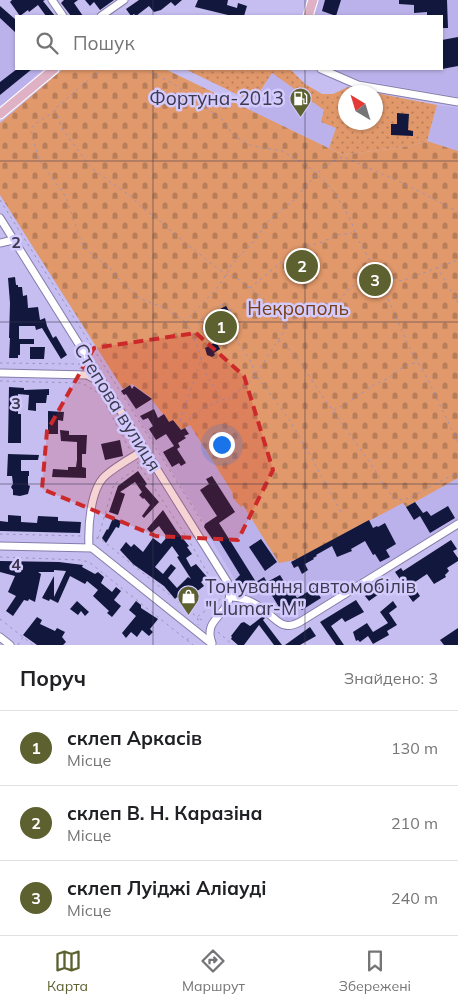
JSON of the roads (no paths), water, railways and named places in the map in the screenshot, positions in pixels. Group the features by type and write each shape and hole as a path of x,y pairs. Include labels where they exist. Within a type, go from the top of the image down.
{"main road":[{"path":"308,15 313,0"},
{"path":"0,114 53,70"}],"street":[{"path":"52,0 62,15"},
{"path":"103,15 124,0"},
{"path":"323,70 358,85 458,102"},
{"name":"Степова вулиця","path":"0,218 228,582 231,597"},
{"path":"0,243 13,240"},
{"path":"0,373 80,374 87,375 105,385"},
{"path":"89,547 90,521 95,492 99,484 105,477 144,450"},
{"path":"213,644 209,635 211,626 227,606 231,597 240,597 259,606 286,626 293,625 458,524"},
{"path":"0,546 89,547 98,551 213,644"},
{"path":"0,637 10,645"}],"place":[{"name":"Фортуна-2013","path":"300,117"},
{"name":"склеп В. Н. Каразіна","path":"302,266"},
{"name":"склеп Луіджі Аліауді","path":"375,280"},
{"name":"склеп Аркасів","path":"221,327"},
{"name":"Тонування автомобілів \"Llumar-M\"","path":"189,616"}],"park label":[{"name":"Некрополь","path":"298,308"}]}
